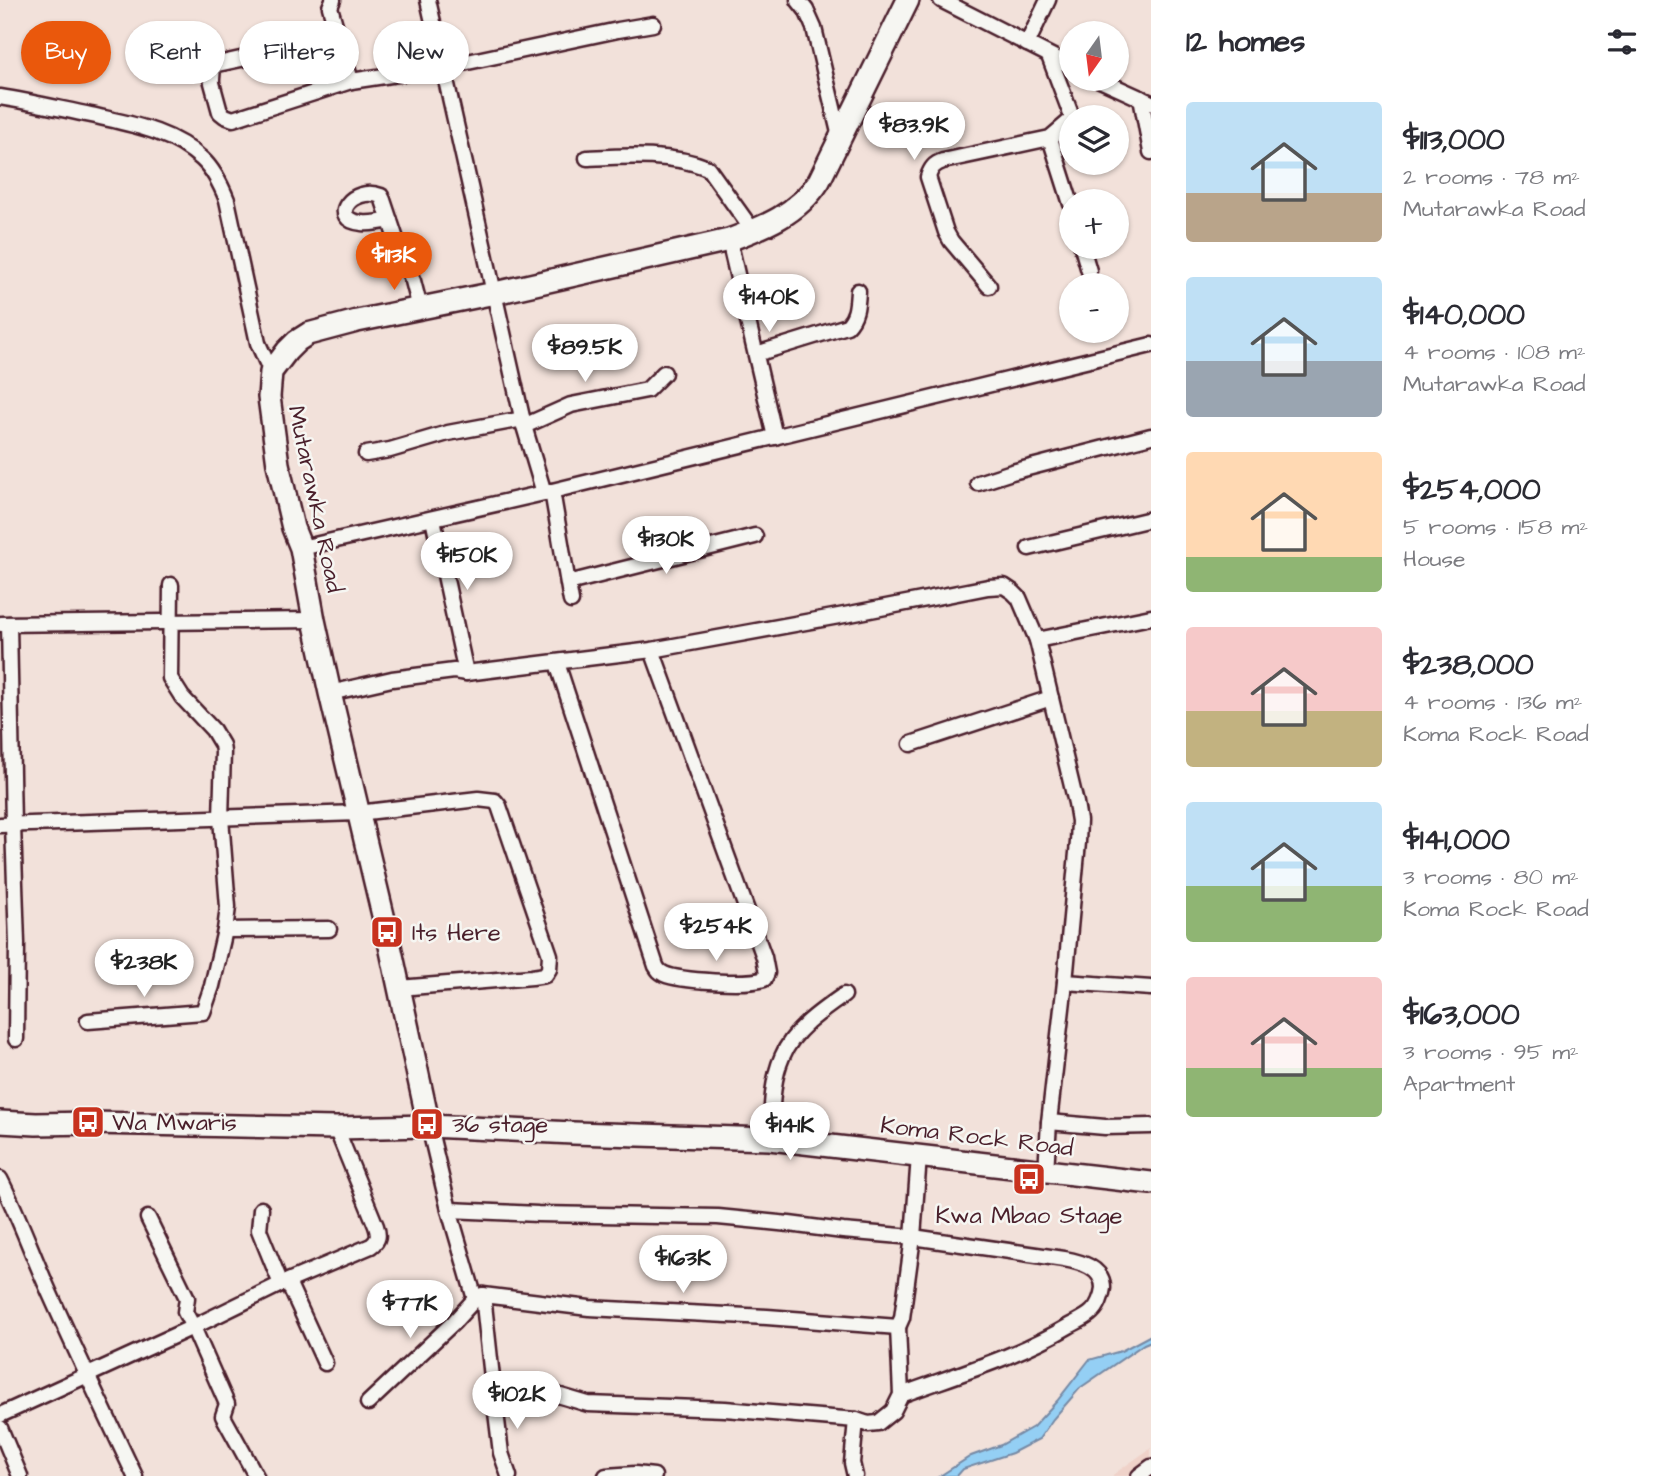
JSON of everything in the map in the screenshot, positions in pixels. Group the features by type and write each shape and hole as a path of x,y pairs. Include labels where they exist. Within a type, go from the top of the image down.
{"street":[{"path":"332,0 330,7 334,21"},
{"path":"428,0 433,21"},
{"path":"798,0 814,28 840,137"},
{"path":"0,97 142,127 168,136 202,159 219,181 227,200 258,344 271,372 286,351 308,334 729,240 794,210 812,192 908,0"},
{"path":"941,0 1059,61"},
{"path":"1027,44 1048,0"},
{"path":"469,62 653,24"},
{"path":"1049,56 1066,105"},
{"path":"212,84 220,112 238,119 342,84"},
{"path":"448,84 524,423 548,492 571,601"},
{"path":"1124,91 1146,101 1151,152"},
{"path":"989,286 946,232 928,177 931,169 943,161 1050,138 1059,130"},
{"path":"1050,138 1066,189"},
{"path":"587,158 665,158 696,163 708,168 753,231"},
{"path":"390,220 413,281 420,309"},
{"path":"729,240 775,437"},
{"path":"1086,259 1089,271"},
{"path":"756,354 847,326 856,314 858,291"},
{"path":"301,548 548,492 1151,345"},
{"name":"Mutarawka Road","path":"271,372 269,397 278,464 293,528 301,548 314,620 429,1126"},
{"path":"366,454 448,433 524,423 571,405 647,390 664,373"},
{"path":"978,483 1151,436"},
{"path":"433,519 466,673"},
{"path":"1029,548 1151,519"},
{"path":"568,583 755,536"},
{"path":"88,1021 203,1012 225,930 228,907 221,818 222,745 214,730 182,697 170,678 171,585"},
{"path":"330,692 392,679 558,663 652,650 997,586 1010,589 1019,598 1037,640 1079,821 1046,1172"},
{"path":"1037,640 1151,617"},
{"path":"16,1039 17,943 6,825 5,624 314,620"},
{"path":"558,663 659,971 678,978 757,982 764,979 767,973 764,957 652,650"},
{"path":"911,744 1051,698"},
{"path":"6,825 358,813 478,799 495,801 550,955 549,969 545,975 532,977 399,988"},
{"path":"225,930 328,929"},
{"path":"1065,982 1151,988"},
{"path":"769,1139 773,1094 781,1059 787,1046 813,1018 844,995"},
{"name":"Koma Rock Road","path":"0,1122 336,1128 429,1126 769,1139 1151,1183"},
{"path":"1049,1122 1105,1127 1151,1126"},
{"path":"429,1126 449,1210 479,1297 501,1453 509,1476"},
{"path":"0,1415 376,1242 376,1226 336,1128"},
{"path":"494,1396 524,1398 554,1394 588,1404 725,1409 878,1423 893,1411 901,1395 898,1327 902,1318 913,1237 919,1156"},
{"path":"0,1179 18,1214 29,1246 86,1375 135,1476"},
{"path":"261,1209 259,1230 325,1363"},
{"path":"449,1210 718,1217 789,1224 913,1237 1081,1263 1093,1268 1099,1276 1103,1283 1102,1293 1093,1312 1050,1337 996,1362 901,1395"},
{"path":"148,1218 187,1298 185,1312 227,1404 223,1416 256,1476"},
{"path":"479,1297 589,1308 898,1327"},
{"path":"368,1403 479,1297"},
{"path":"855,1476 852,1462 856,1420"},
{"path":"0,1428 20,1476"},
{"path":"1139,1476 1151,1467"},
{"path":"606,1476 654,1476"}],"shaded area":[{"path":"1151,1448 1151,1476 1111,1476"}],"water":[{"path":"1151,1335 1151,1341 1080,1388 1039,1439 1012,1453 963,1469 957,1476 940,1476 971,1456 1001,1445 1033,1427 1089,1360 1121,1351"}],"place":[{"name":"Its Here","path":"387,932"},
{"name":"Wa Mwaris","path":"88,1122"},
{"name":"36 stage","path":"427,1124"},
{"name":"Kwa Mbao Stage","path":"1029,1179"}]}
